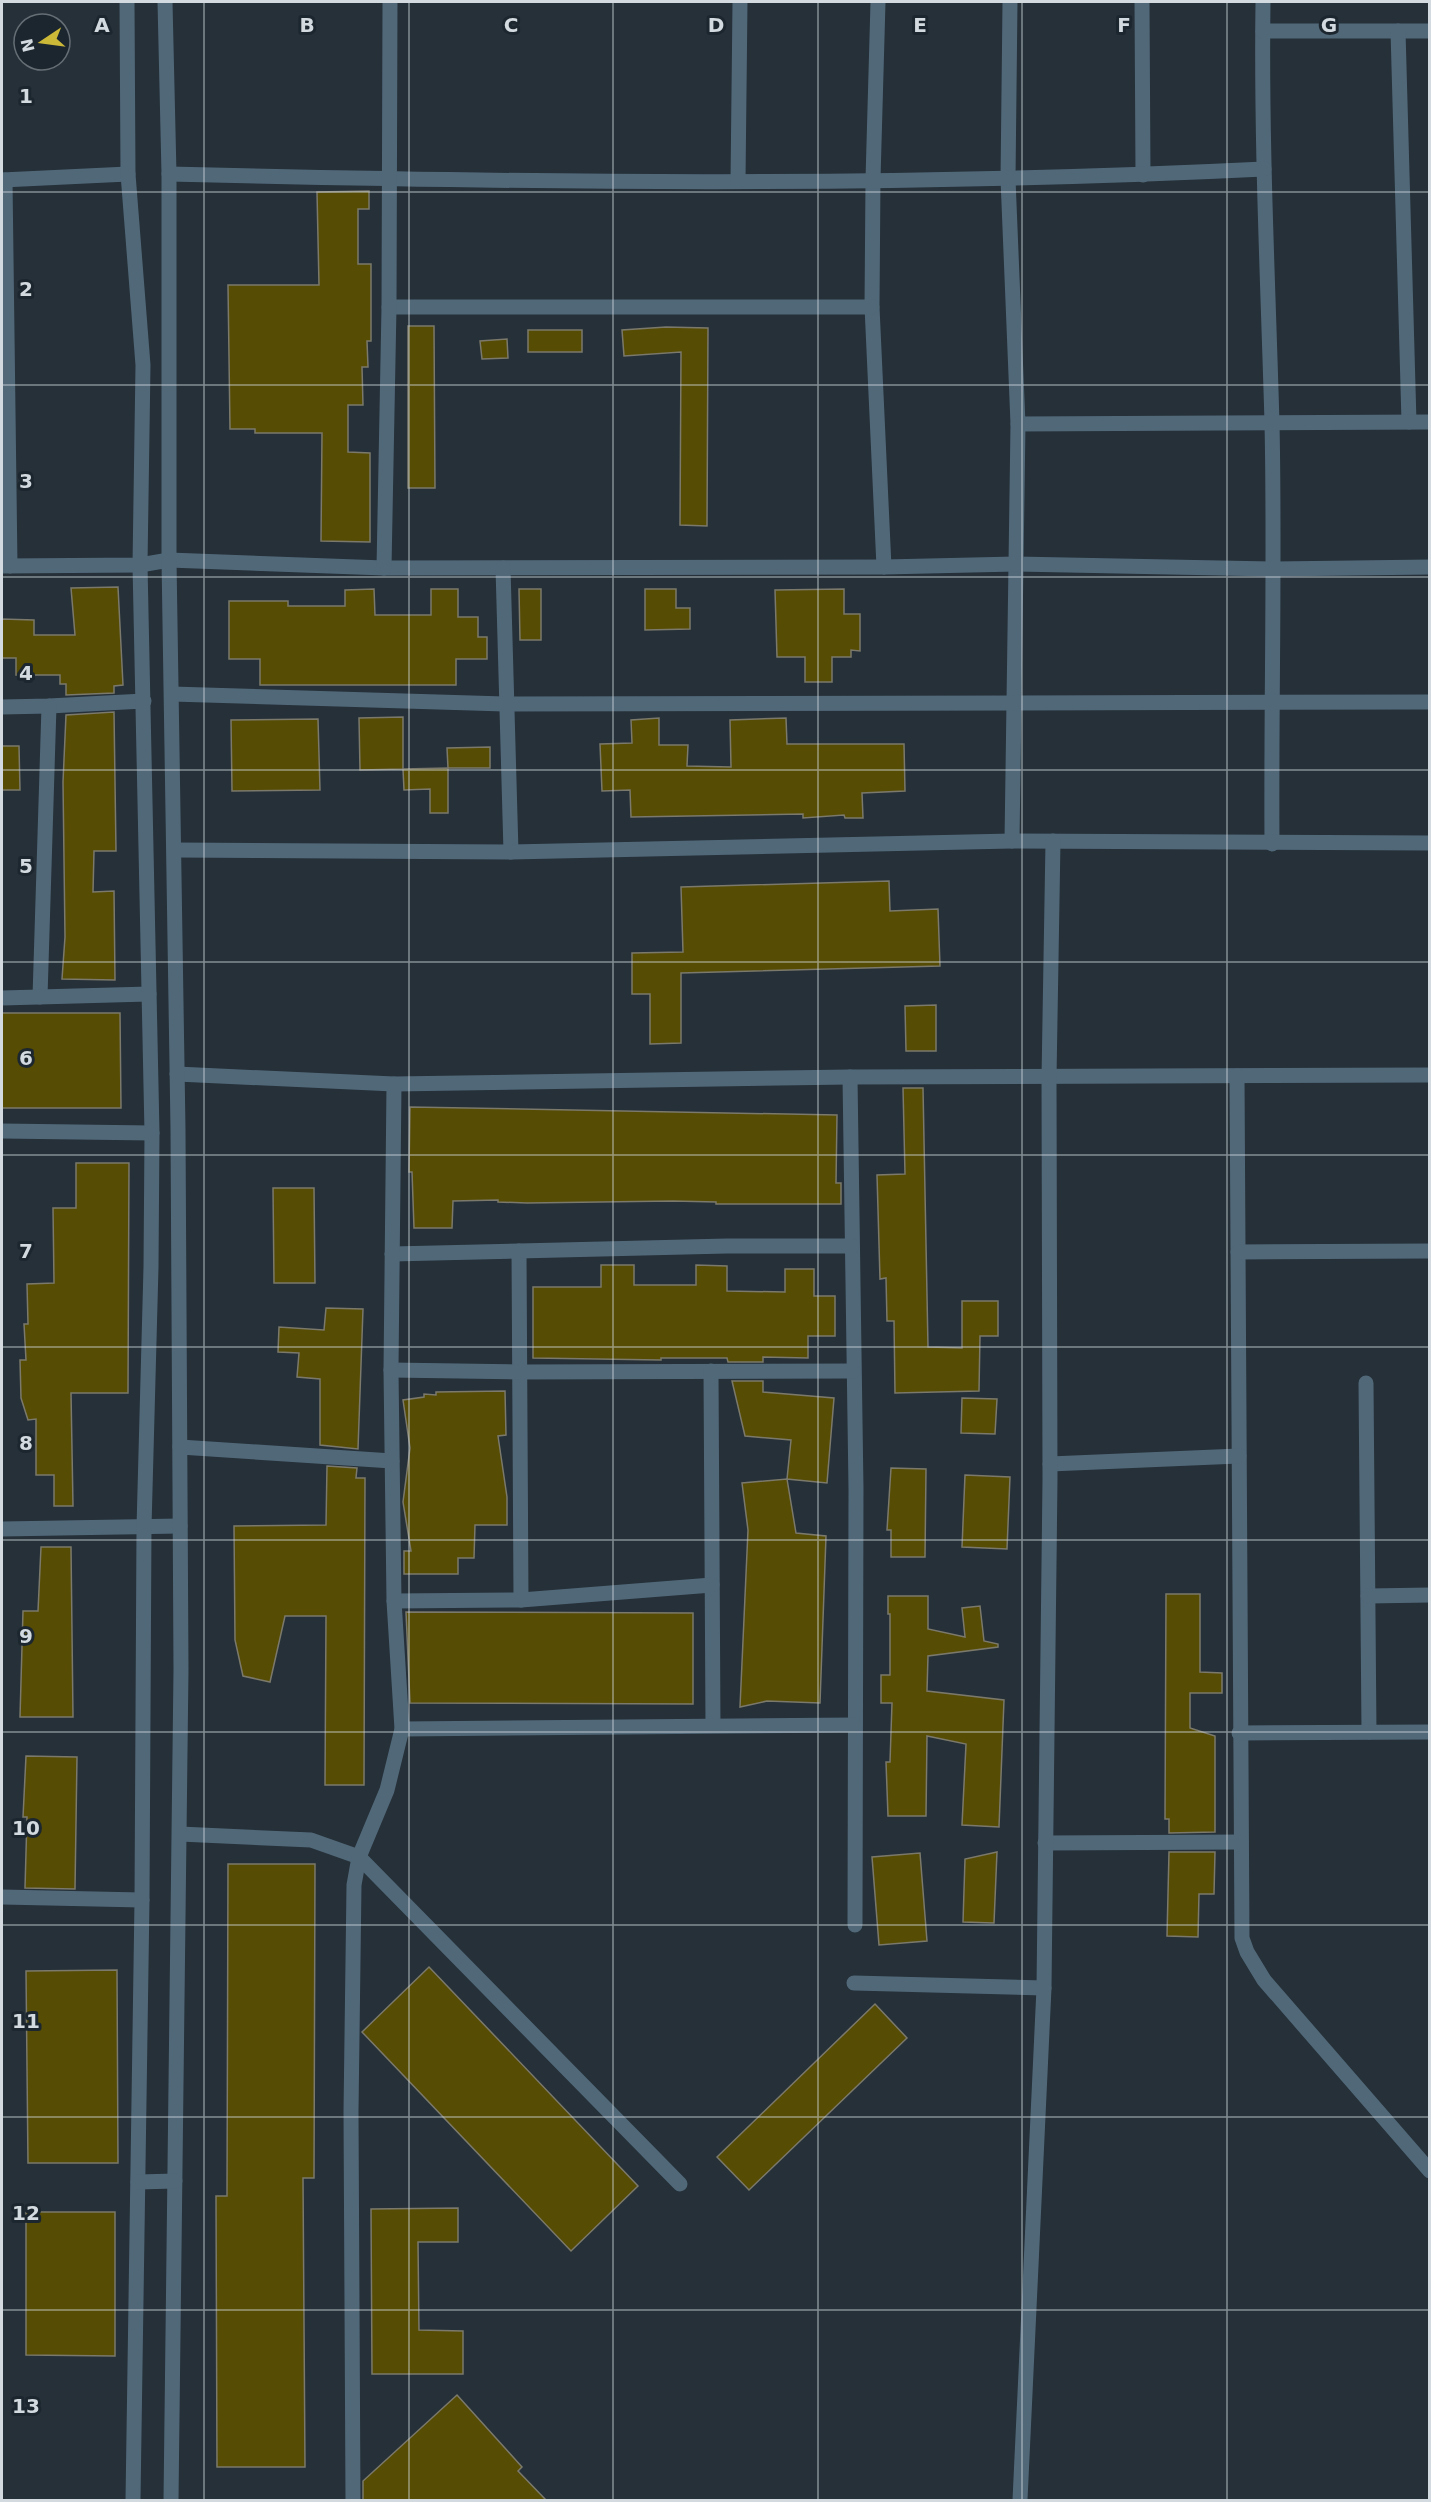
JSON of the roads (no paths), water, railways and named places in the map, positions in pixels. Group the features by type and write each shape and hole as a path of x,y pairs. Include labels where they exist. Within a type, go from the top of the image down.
{"street":[{"path":"127,2 128,174 143,365 140,564 152,1133 144,1527 133,2500"},
{"path":"165,2 169,174 169,560 175,850 180,1447 180,1834 171,2500"},
{"path":"384,568 390,2"},
{"path":"738,181 740,2"},
{"path":"878,2 872,307 884,567"},
{"path":"1010,2 1008,179 1018,424 1012,841"},
{"path":"1142,2 1143,175"},
{"path":"1263,2 1263,169 1272,423 1274,569 1271,702 1272,844"},
{"path":"1263,31 1430,31"},
{"path":"1398,31 1409,422"},
{"path":"169,174 389,179 738,181 1008,179 1263,169"},
{"path":"128,174 3,180 5,566 140,564 169,560 384,568 884,567 1016,564 1274,569 1430,567"},
{"path":"388,307 872,307"},
{"path":"1018,424 1430,422"},
{"path":"502,568 511,852"},
{"path":"172,694 505,704 1430,702"},
{"path":"2,707 144,701"},
{"path":"40,998 49,706"},
{"path":"175,850 511,852 1012,841 1430,843"},
{"path":"1020,2500 1044,1988 1050,1464 1049,1078 1053,841"},
{"path":"2,998 149,994"},
{"path":"177,1074 394,1084 850,1077 1430,1075"},
{"path":"1237,1076 1239,1733 1242,1938 1247,1952 1264,1980 1430,2171"},
{"path":"850,1077 856,1489 855,1925"},
{"path":"352,2500 354,1885 359,1857 387,1790 402,1729 394,1601 392,1461 394,1084"},
{"path":"2,1131 152,1133"},
{"path":"392,1254 852,1246"},
{"path":"519,1251 521,1600"},
{"path":"1238,1252 1430,1251"},
{"path":"391,1370 853,1371"},
{"path":"711,1371 713,1725"},
{"path":"1366,1383 1369,1732"},
{"path":"180,1447 392,1461"},
{"path":"1050,1464 1239,1456"},
{"path":"2,1529 180,1526"},
{"path":"394,1601 521,1600 712,1585"},
{"path":"1368,1596 1430,1595"},
{"path":"402,1729 854,1725"},
{"path":"1239,1733 1430,1732"},
{"path":"180,1834 311,1840 359,1857 680,2184"},
{"path":"1045,1843 1241,1842"},
{"path":"2,1897 141,1900"},
{"path":"854,1983 1044,1988"},
{"path":"138,2182 175,2181"}]}
